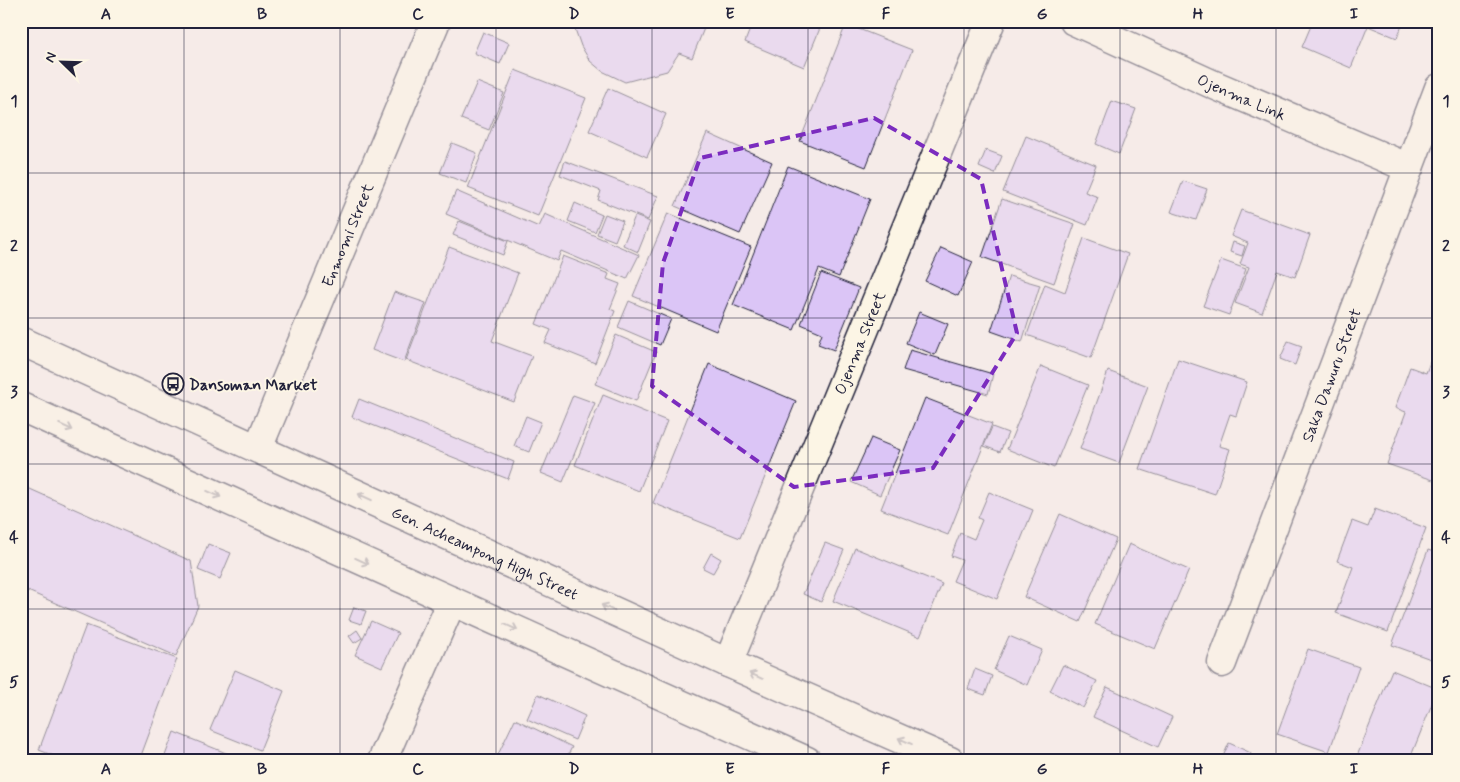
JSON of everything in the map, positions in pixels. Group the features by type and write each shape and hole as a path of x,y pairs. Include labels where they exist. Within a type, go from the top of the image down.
{"street":[{"name":"Enmomi Street","path":"258,448 436,21"},
{"name":"Ojenma Street","path":"728,663 991,21"},
{"name":"Ojenma Link","path":"1074,21 1212,84 1409,168"},
{"name":"Saka Dawuru Street","path":"1222,664 1439,88"},
{"name":"Gen. Acheampong High Street","path":"21,341 728,663 950,761"},
{"path":"21,408 807,761"},
{"path":"382,761 452,601"}],"highlighted area":[{"path":"874,118 981,179 1017,333 933,468 794,487 652,386 663,263 700,158"}],"building":[{"path":"575,21 707,21 692,58 679,53 667,71 625,82 602,71 590,61 581,46 575,29"},
{"path":"753,21 823,21 804,67 745,42"},
{"path":"1313,21 1404,21 1397,38 1368,26 1351,68 1302,47"},
{"path":"846,24 912,50 866,167 800,141"},
{"path":"483,32 509,43 500,64 474,53"},
{"path":"515,70 586,98 538,216 468,188"},
{"path":"477,82 504,93 489,130 461,119"},
{"path":"608,88 666,114 647,157 589,131"},
{"path":"1112,101 1136,109 1119,154 1096,144"},
{"path":"707,133 772,162 740,234 675,206"},
{"path":"1026,136 1096,165 1085,192 1098,197 1087,225 1003,192"},
{"path":"452,143 477,153 466,183 440,173"},
{"path":"986,150 1002,156 995,174 979,167"},
{"path":"565,161 658,196 648,220 598,200 601,191 560,175"},
{"path":"788,166 870,199 839,277 819,269 794,330 733,305"},
{"path":"1183,181 1207,189 1196,220 1171,212"},
{"path":"456,191 539,227 545,214 639,255 627,279 561,251 557,261 446,214"},
{"path":"1002,199 1075,224 1054,283 982,257"},
{"path":"575,203 602,215 595,232 568,221"},
{"path":"1241,210 1310,235 1295,277 1277,271 1262,313 1235,303 1249,267 1240,264 1248,243 1231,236"},
{"path":"668,213 751,247 716,331 633,296"},
{"path":"605,214 623,221 615,241 597,234"},
{"path":"635,216 650,222 638,252 623,245"},
{"path":"459,221 508,241 503,255 453,235"},
{"path":"1084,238 1128,254 1091,358 1027,335 1045,284 1065,292"},
{"path":"1233,242 1245,246 1242,256 1230,252"},
{"path":"449,247 518,273 492,341 532,356 514,402 406,360"},
{"path":"941,248 973,262 958,296 925,281"},
{"path":"563,256 609,274 607,279 620,284 610,309 615,311 595,363 545,343 551,330 536,324"},
{"path":"1221,260 1246,269 1229,315 1203,306"},
{"path":"821,273 859,288 834,350 818,344 822,333 801,324"},
{"path":"1009,276 1040,285 1022,342 991,331"},
{"path":"394,292 426,303 404,362 372,350"},
{"path":"629,301 671,319 660,345 618,327"},
{"path":"919,312 948,324 935,355 906,343"},
{"path":"616,335 656,352 636,401 595,384"},
{"path":"1288,341 1302,346 1295,365 1280,359"},
{"path":"910,350 993,374 988,394 903,370"},
{"path":"1178,359 1247,382 1236,416 1230,414 1219,446 1230,449 1215,494 1139,469"},
{"path":"1430,362 1439,365 1439,482 1387,464 1406,412 1395,408 1410,367 1426,373"},
{"path":"709,364 796,401 740,538 653,503"},
{"path":"1041,366 1088,385 1054,468 1007,449"},
{"path":"1108,371 1148,386 1119,463 1080,449"},
{"path":"573,395 595,403 563,482 541,473"},
{"path":"603,395 667,421 639,491 575,465"},
{"path":"925,398 992,424 948,535 881,509"},
{"path":"359,399 514,462 508,479 352,417"},
{"path":"526,416 541,422 529,452 514,446"},
{"path":"992,427 1008,433 1000,452 984,446"},
{"path":"871,438 900,450 880,495 851,482"},
{"path":"21,485 191,561 198,606 176,656 21,588"},
{"path":"989,492 1033,510 997,599 953,581 962,560 951,556 960,533 974,539 982,520 978,518"},
{"path":"1375,509 1426,528 1388,632 1336,613 1353,567 1337,561 1352,521 1368,527"},
{"path":"1060,514 1116,539 1080,622 1024,597"},
{"path":"825,543 844,550 821,602 803,594"},
{"path":"208,544 231,553 220,579 198,570"},
{"path":"1129,544 1189,570 1155,649 1095,624"},
{"path":"855,548 942,584 920,637 833,601"},
{"path":"1428,550 1439,554 1439,662 1392,645"},
{"path":"711,553 721,559 713,573 703,568"},
{"path":"354,607 366,611 361,624 349,620"},
{"path":"371,621 398,633 382,667 355,655"},
{"path":"86,625 177,659 139,761 67,761 39,750"},
{"path":"357,630 362,638 354,643 349,636"},
{"path":"1009,636 1042,650 1027,685 994,670"},
{"path":"1308,649 1359,667 1329,752 1277,734"},
{"path":"1063,665 1097,681 1083,708 1050,691"},
{"path":"975,669 992,676 985,695 968,689"},
{"path":"235,670 284,691 260,750 210,730"},
{"path":"1392,670 1438,689 1409,761 1355,761"},
{"path":"1107,687 1172,717 1158,747 1093,717"},
{"path":"538,694 585,716 575,740 527,719"},
{"path":"515,719 572,747 565,761 495,761"},
{"path":"174,732 246,761 163,761"},
{"path":"1439,740 1439,761 1431,761"},
{"path":"1229,743 1251,753 1247,761 1221,761"}],"place":[{"name":"Dansoman Market","path":"173,384"}]}
